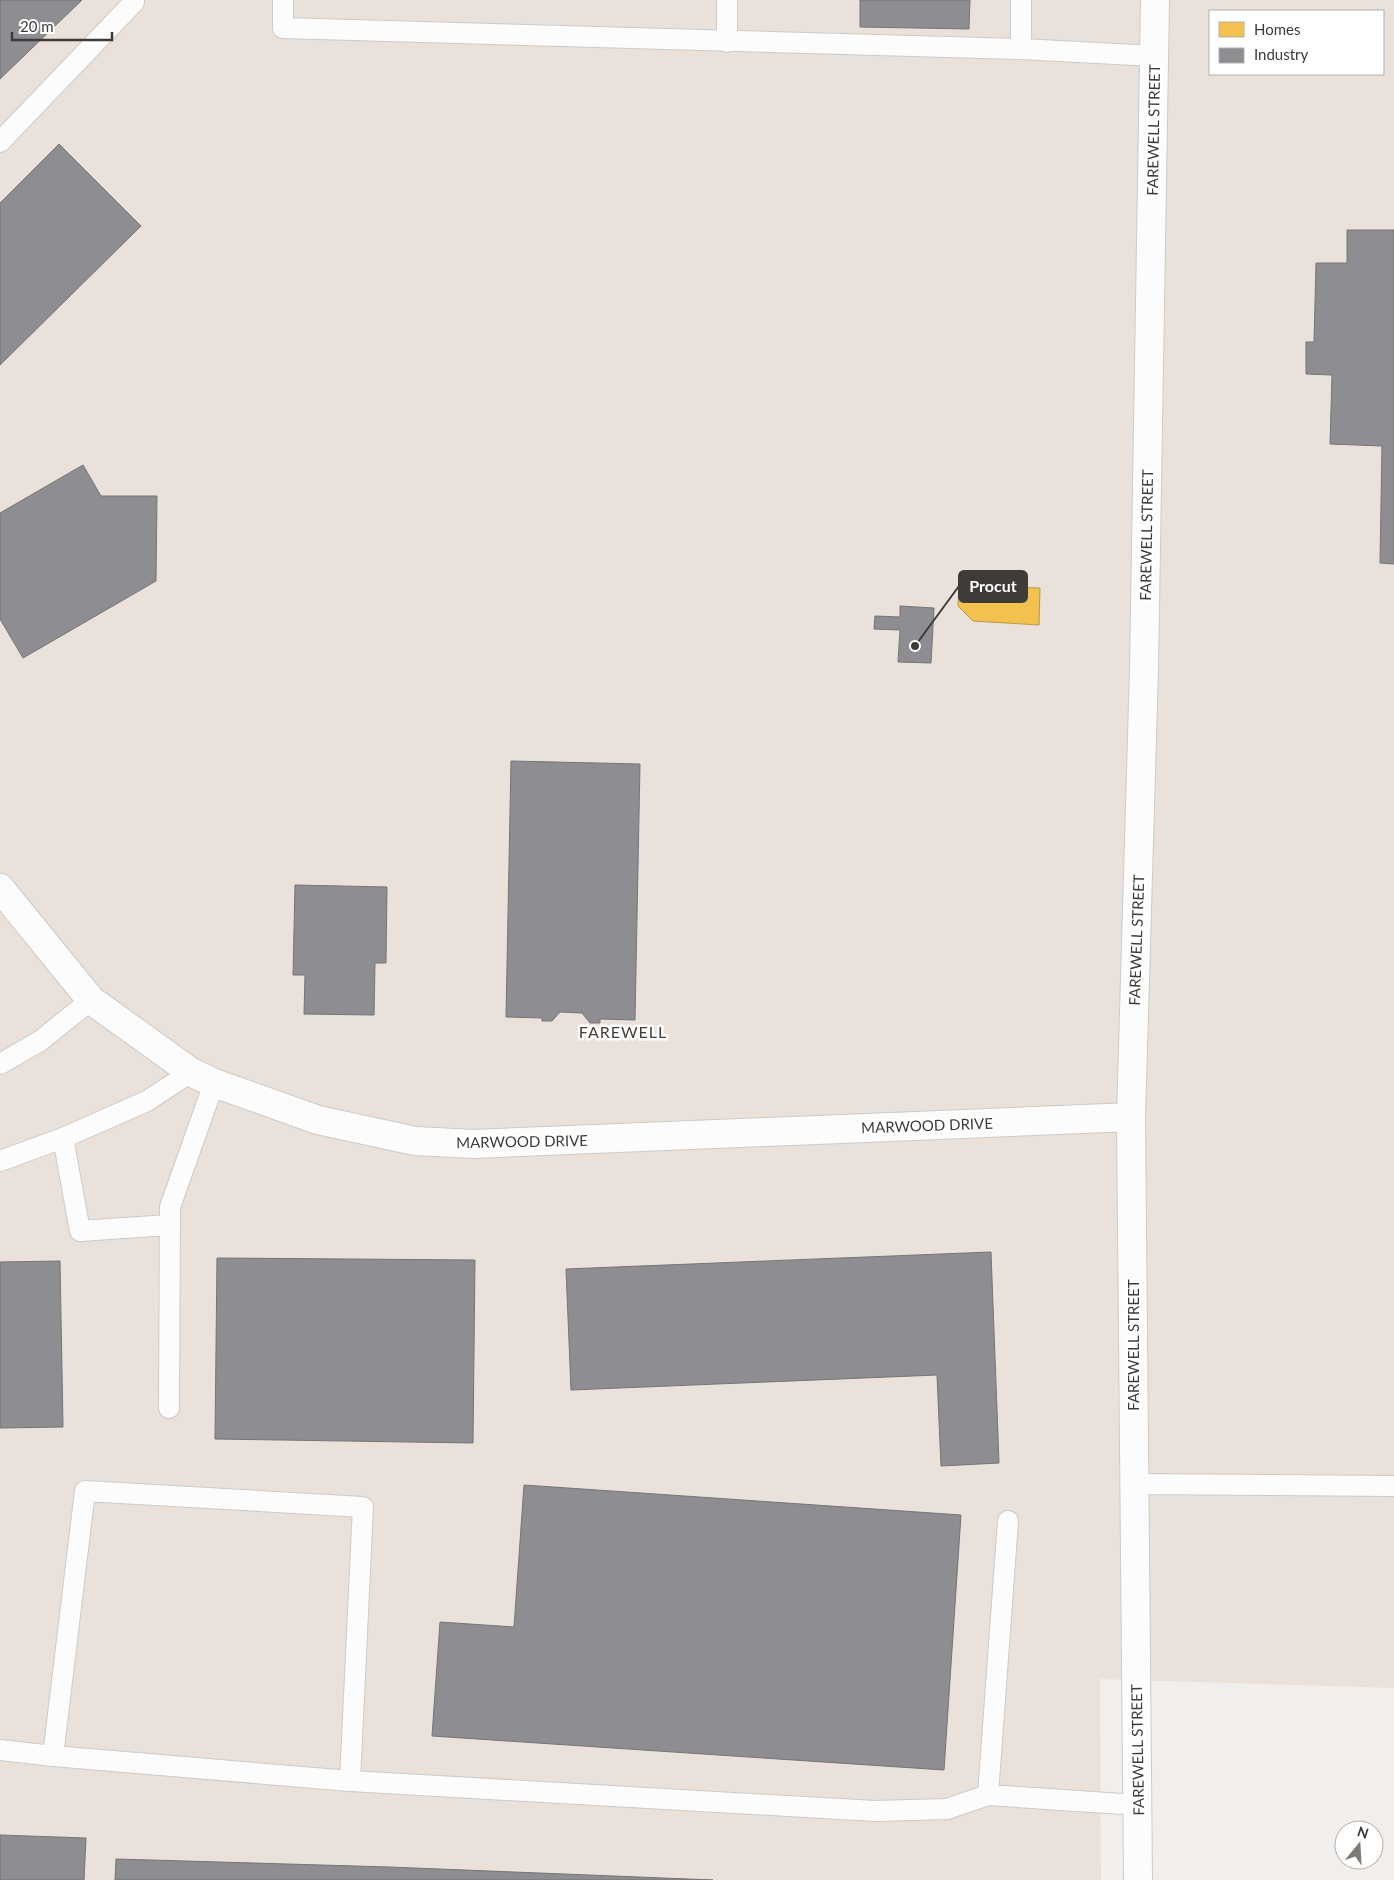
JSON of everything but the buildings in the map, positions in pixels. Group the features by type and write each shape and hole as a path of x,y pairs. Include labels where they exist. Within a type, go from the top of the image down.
{"street":[{"name":"FAREWELL STREET","path":"1138,1880 1132,1117 1144,660 1155,0"},
{"name":"MARWOOD DRIVE","path":"0,888 91,1000 203,1078 318,1120 415,1141 474,1144 1132,1117"}],"lane":[{"path":"0,142 134,0"},
{"path":"283,0 284,28 1020,49 1154,56"},
{"path":"727,0 727,42"},
{"path":"1020,49 1021,0"},
{"path":"0,1064 40,1041 91,1000"},
{"path":"0,1160 63,1138 203,1078"},
{"path":"169,1408 170,1207 203,1078"},
{"path":"63,1138 80,1231 170,1225"},
{"path":"1134,1484 1394,1486"},
{"path":"53,1756 85,1491 363,1507 350,1781"},
{"path":"988,1795 1008,1521"},
{"path":"0,1750 350,1781 875,1811 947,1809 988,1795 1137,1805"}],"shaded area":[{"path":"0,0 1394,0 1394,1688 1100,1679 1101,1880 0,1880"}],"place":[{"name":"Procut","path":"915,646"}],"district":[{"name":"FAREWELL","path":"623,1031"}]}
